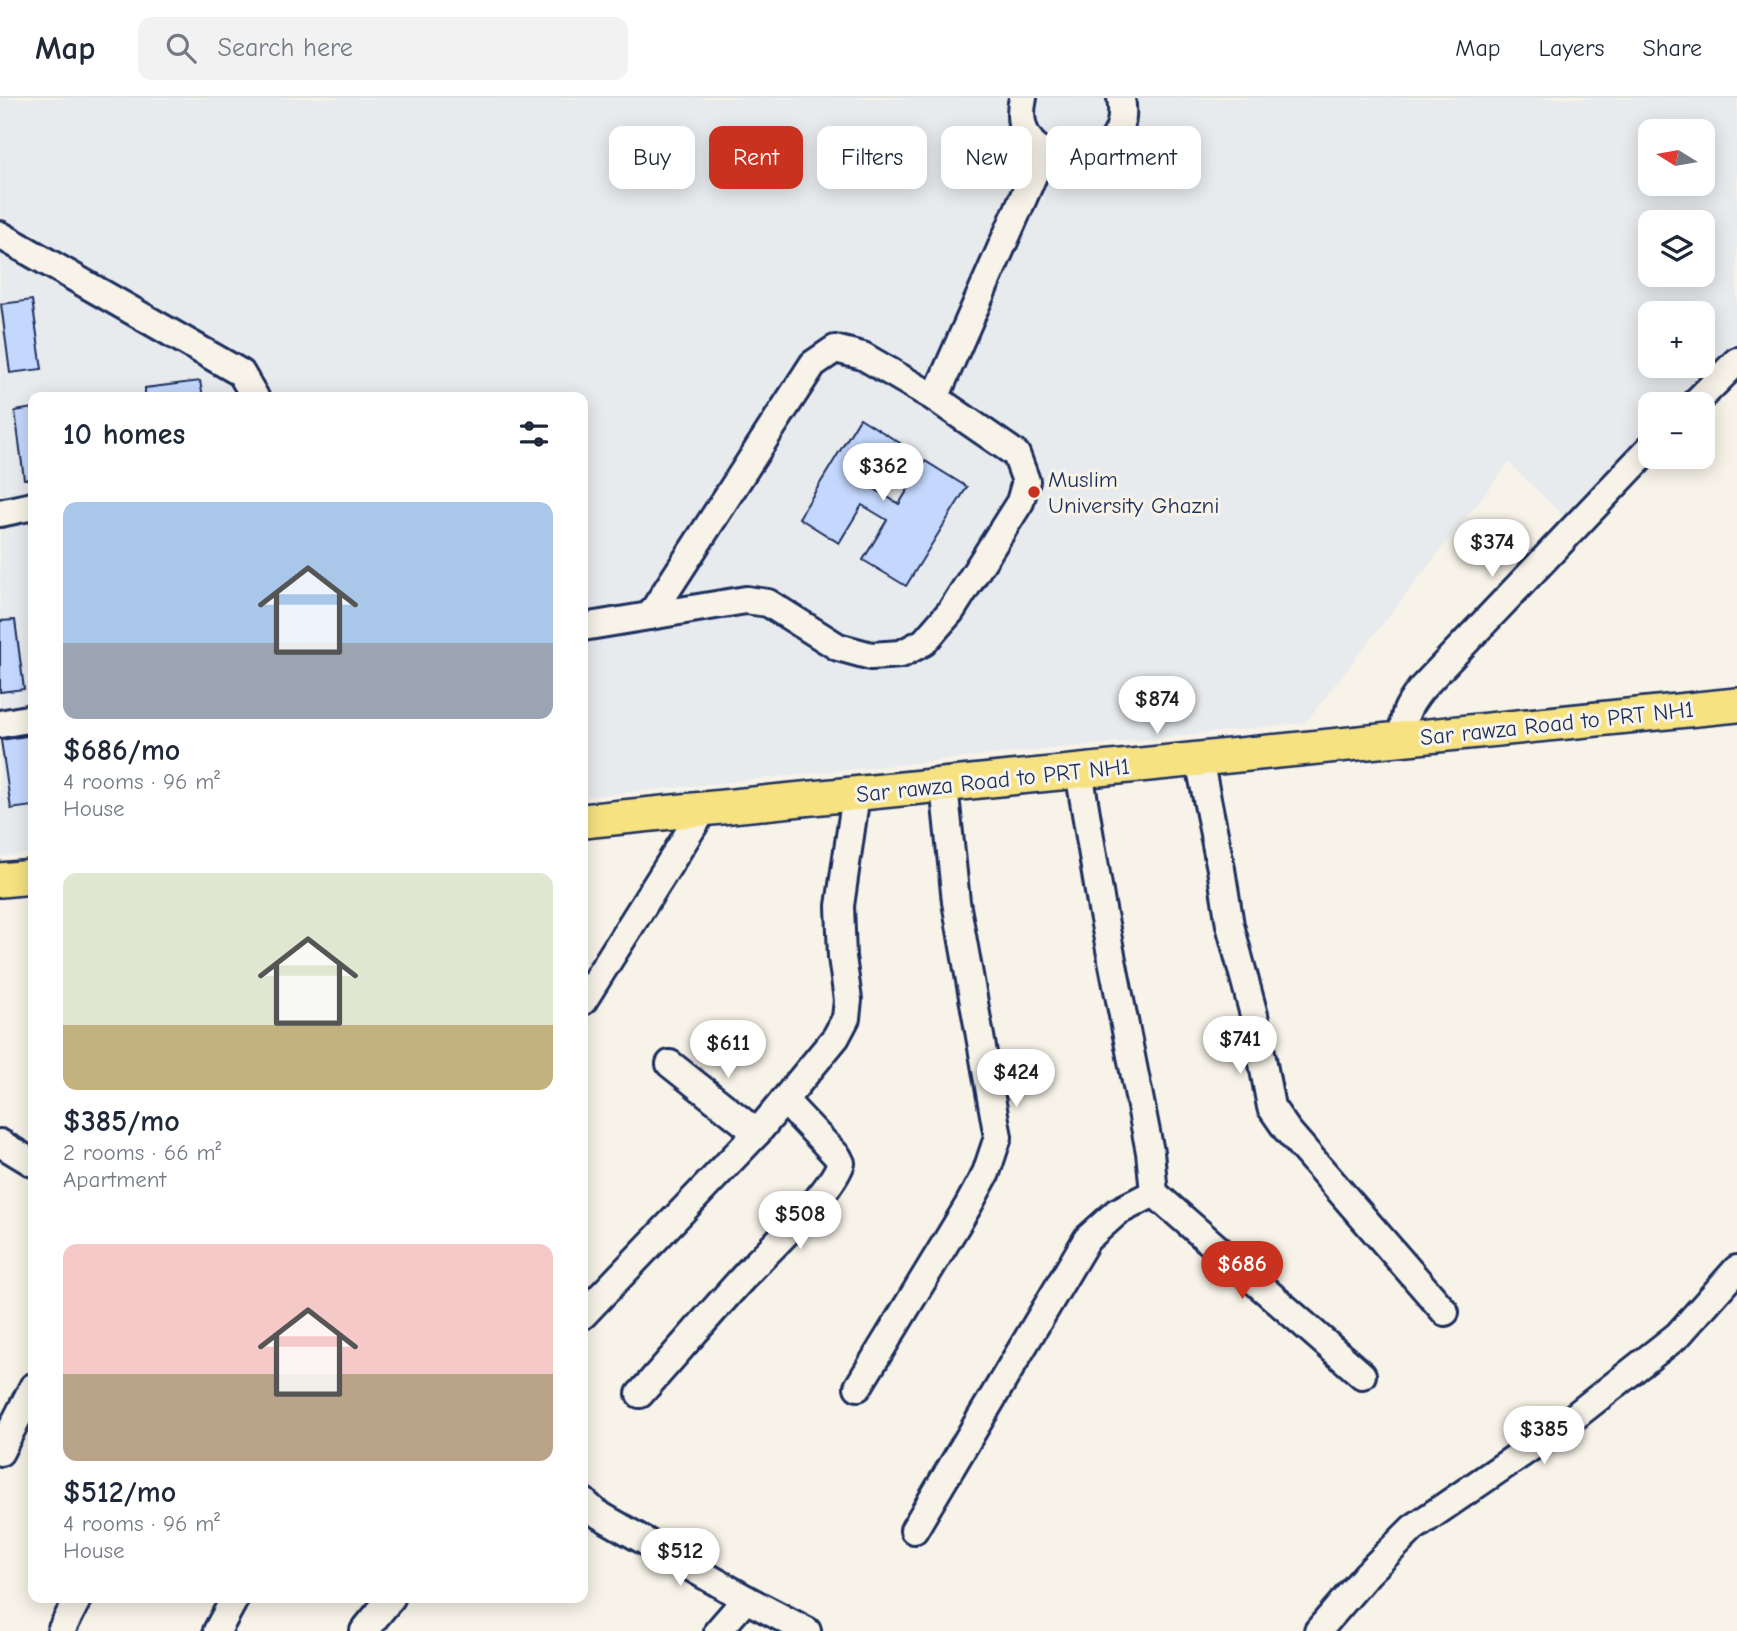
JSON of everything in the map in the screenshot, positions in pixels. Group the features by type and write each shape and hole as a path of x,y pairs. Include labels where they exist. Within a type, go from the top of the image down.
{"main road":[{"name":"Sar rawza Road to PRT NH1","path":"588,821 1735,708"},
{"path":"0,880 28,877"}],"street":[{"path":"1023,98 1020,107 1023,125 1030,141 1043,153 1059,160 1077,161 1101,151 1117,133 1122,117 1121,98"},
{"path":"935,398 1043,153"},
{"path":"0,235 241,373 252,392"},
{"path":"588,626 650,616 746,600 768,603 838,647 871,656 901,654 924,642 951,611 1020,502 1026,481 1016,454 935,398 863,356 835,349 813,364 650,616"},
{"path":"1706,392 1737,361"},
{"path":"1404,739 1406,708 1421,688 1638,461"},
{"path":"0,513 28,507"},
{"path":"0,724 28,719"},
{"path":"1199,759 1230,925 1254,1016 1271,1107 1287,1130 1445,1312"},
{"path":"1079,772 1101,904 1150,1152 1154,1193 1362,1375"},
{"path":"858,1387 968,1206 986,1173 998,1137 956,902 944,785"},
{"path":"588,1310 757,1133 836,1037 846,1018 848,1000 839,906 856,794"},
{"path":"588,993 704,809"},
{"path":"670,1064 757,1133"},
{"path":"640,1394 826,1188 838,1170 841,1163 838,1157 784,1100"},
{"path":"0,1143 28,1160"},
{"path":"914,1530 1087,1239 1117,1212 1154,1193"},
{"path":"1318,1631 1367,1574 1413,1528 1565,1424 1678,1335 1737,1269"},
{"path":"0,1452 28,1397"},
{"path":"588,1506 596,1513 746,1599 807,1631"},
{"path":"718,1631 746,1599"},
{"path":"61,1631 75,1603"},
{"path":"217,1631 232,1603"},
{"path":"365,1631 387,1603"}],"shaded area":[{"name":"Muslim University Ghazni","path":"0,98 1737,98 1737,350 1715,372 1715,301 1638,301 1638,378 1710,378 1696,392 1638,392 1638,451 1569,522 1509,463 1305,723 588,796 588,392 28,392 28,854 0,857"}],"building":[{"path":"32,300 42,369 10,373 1,304"},
{"path":"200,381 202,392 145,392 145,388"},
{"path":"28,409 28,479 24,479 15,411"},
{"path":"860,418 900,443 873,488 899,504 925,461 967,487 906,586 863,560 887,520 862,505 839,543 799,518"},
{"path":"15,620 24,689 0,692 0,621"},
{"path":"28,736 28,807 11,809 1,740"}],"place":[{"name":"Muslim University Ghazni","path":"1034,492"}]}
